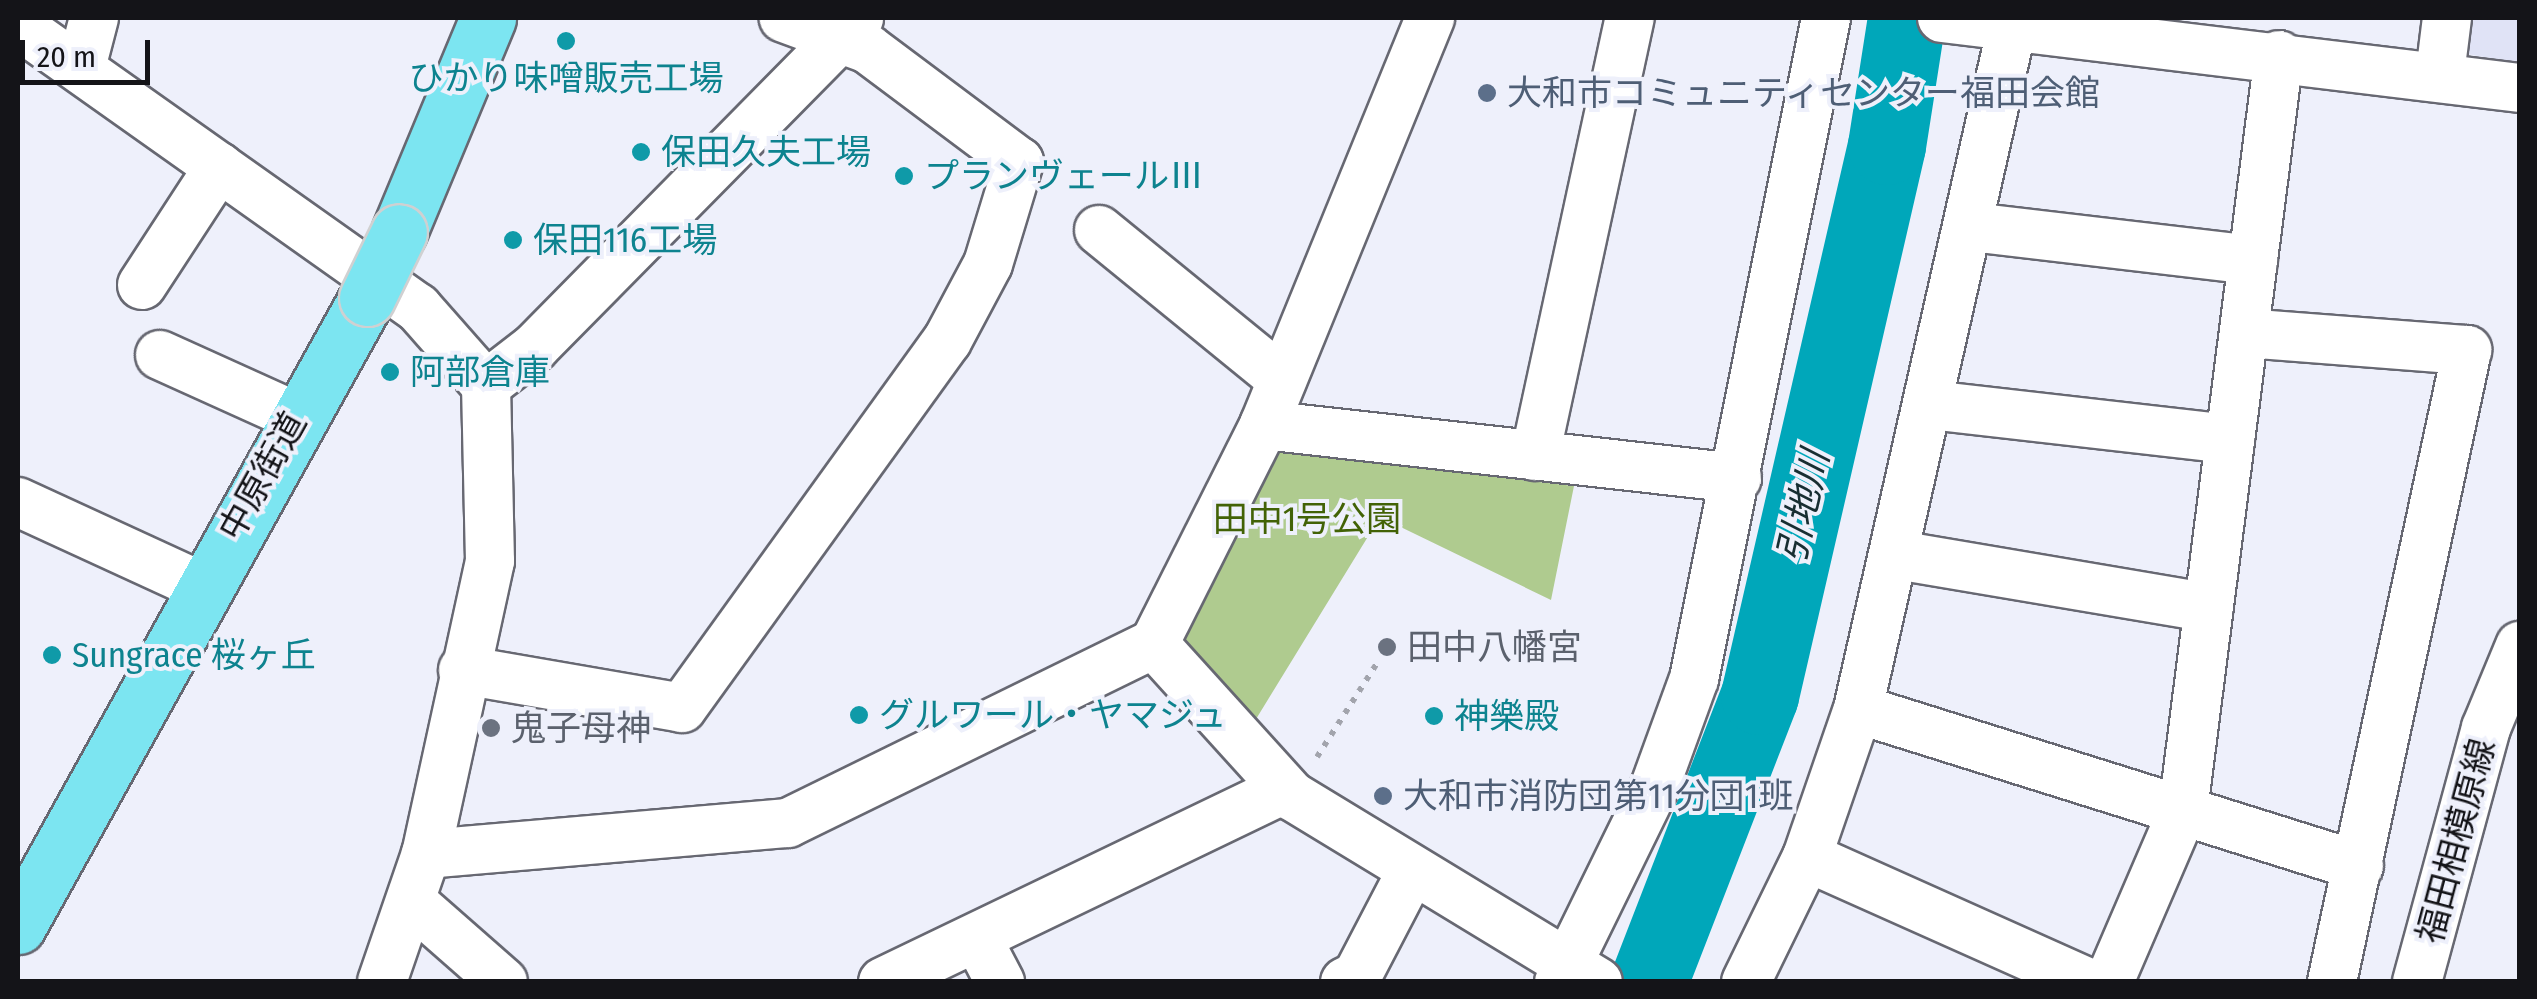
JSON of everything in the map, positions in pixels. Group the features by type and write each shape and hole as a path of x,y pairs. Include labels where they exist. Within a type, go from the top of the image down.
{"main road":[{"name":"中原街道","path":"18,926 295,416 367,298 399,232 488,18"}],"street":[{"path":"82,64 94,18"},
{"path":"463,670 682,708 947,341 988,264 1019,162 868,50 851,30 784,18"},
{"path":"426,854 788,823 1154,644 1264,426 1430,18"},
{"path":"1535,456 1630,18"},
{"path":"1154,644 1288,792 1410,874 1580,978 1694,678 1826,18"},
{"path":"2440,74 2447,18"},
{"path":"1953,19 2014,21 2440,74 2520,88"},
{"path":"1746,982 1807,857 1858,708 1898,555 2014,21"},
{"path":"18,25 82,64 219,168 418,308 486,386 490,560 426,854 382,982"},
{"path":"486,386 534,348 851,30"},
{"path":"2110,982 2183,810 2279,55"},
{"path":"142,286 219,168"},
{"path":"1970,227 2253,260"},
{"path":"1100,230 1282,379"},
{"path":"2244,333 2466,350 2332,982"},
{"path":"160,356 295,416"},
{"path":"1931,405 2230,439"},
{"path":"1264,426 1736,478"},
{"path":"18,502 201,586"},
{"path":"1898,555 2208,608"},
{"name":"福田相模原線","path":"2417,982 2486,728 2520,646"},
{"path":"1858,708 2359,866"},
{"path":"884,982 1288,792"},
{"path":"1807,857 2086,982"},
{"path":"1345,982 1357,976 1410,874"},
{"path":"412,902 503,982"},
{"path":"977,938 1000,982"}],"path":[{"path":"1288,792 1381,657"}],"shaded area":[{"path":"2473,18 2519,18 2519,63 2467,54"}],"green space":[{"name":"田中1号公園","path":"1272,451 1574,486 1551,600 1380,517 1253,724 1176,640"}],"waterway":[{"name":"引地川","path":"1649,982 1760,696 1887,146 1907,18"}],"place":[{"name":"ひかり味噌販売工場","path":"566,41"},
{"name":"大和市コミュニティセンター福田会館","path":"1487,93"},
{"name":"保田久夫工場","path":"641,152"},
{"name":"プランヴェールⅢ","path":"904,176"},
{"name":"保田116工場","path":"513,240"},
{"name":"阿部倉庫","path":"390,372"},
{"name":"田中八幡宮","path":"1387,647"},
{"name":"Sungrace 桜ヶ丘","path":"52,655"},
{"name":"グルワール・ヤマジュ","path":"859,715"},
{"name":"神樂殿","path":"1434,716"},
{"name":"鬼子母神","path":"491,728"},
{"name":"大和市消防団第11分団1班","path":"1383,796"}]}
